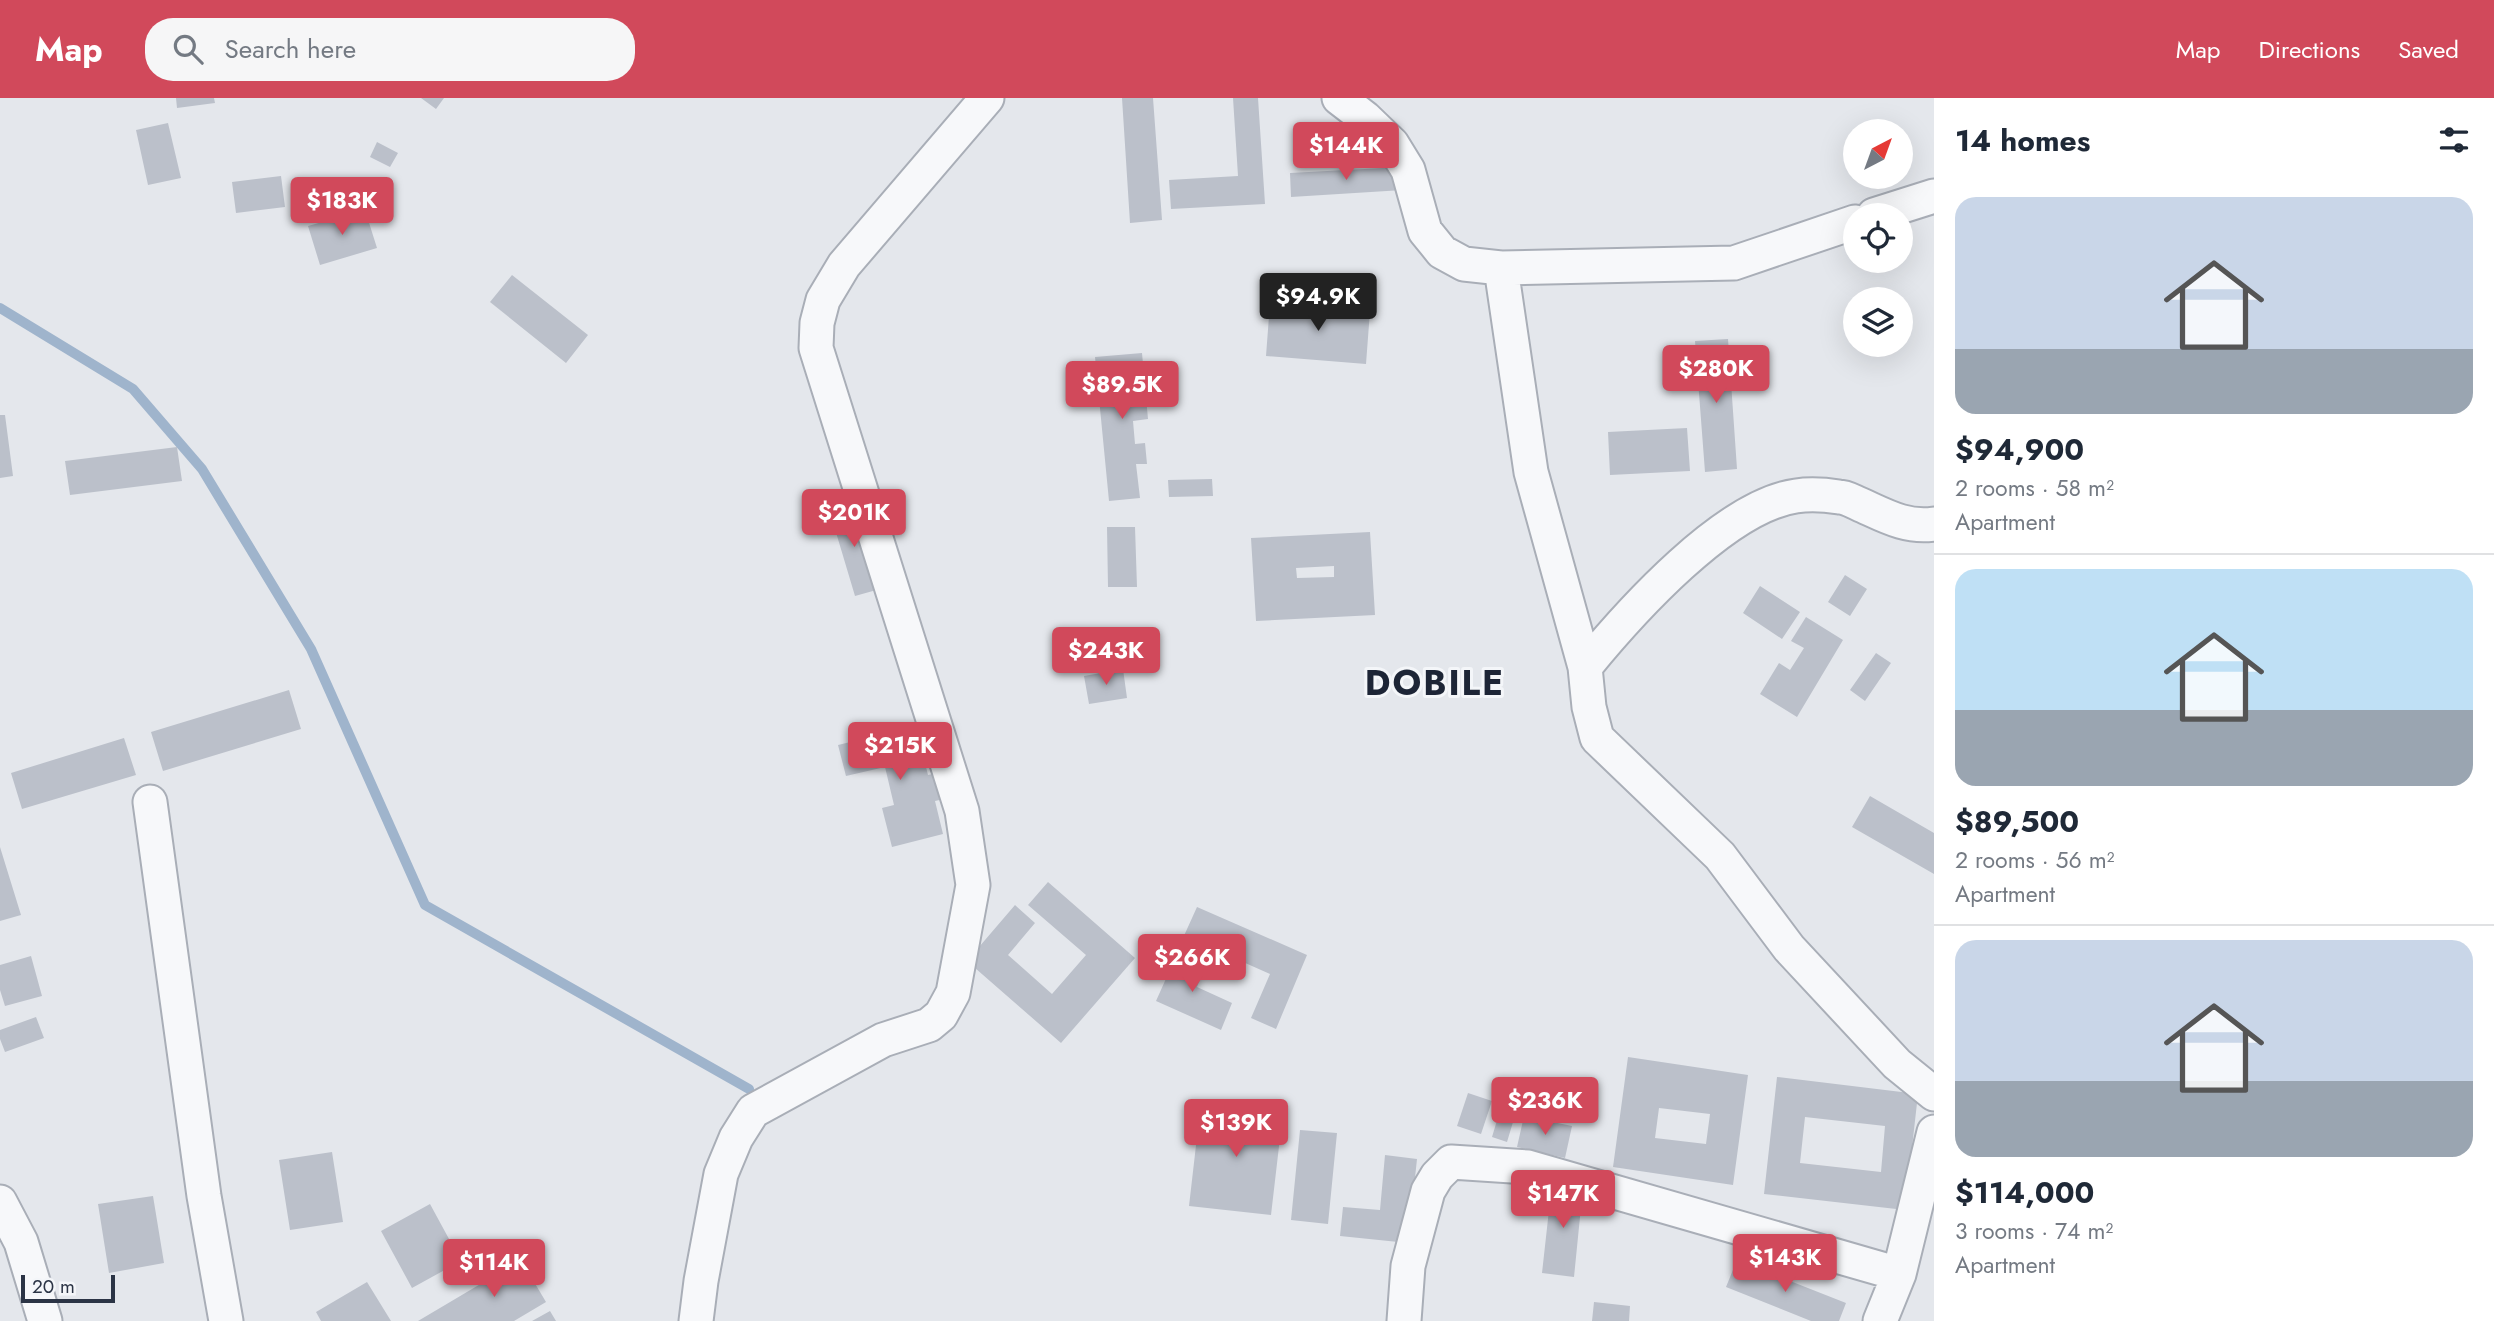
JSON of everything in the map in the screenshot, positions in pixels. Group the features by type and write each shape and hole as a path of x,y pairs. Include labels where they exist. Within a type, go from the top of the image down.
{"street":[{"path":"696,1321 721,1174 736,1138 753,1111 883,1040 929,1025 941,1015 953,993 973,885 962,811 817,348 817,323 822,300 844,265 987,98"},
{"path":"1339,98 1392,144 1408,170 1425,231 1442,252 1464,264 1501,268 1734,263 1843,226"},
{"path":"1910,203 1934,195"},
{"path":"1501,268 1531,472 1585,667 1589,708 1597,738 1720,856 1790,948 1897,1064 1934,1094"},
{"path":"1585,667 1665,578 1730,524 1759,508 1796,496 1842,497 1909,525 1934,524"},
{"path":"150,802 204,1196 226,1321"},
{"path":"1880,1321 1899,1274 1934,1132"},
{"path":"1405,1321 1408,1266 1428,1191 1437,1175 1451,1162 1528,1167 1899,1274"},
{"path":"0,1202 21,1242 45,1321"}],"building":[{"path":"176,98 214,98 215,103 177,108"},
{"path":"421,98 444,98 436,109"},
{"path":"1122,98 1153,98 1162,220 1130,223"},
{"path":"1233,98 1258,98 1265,204 1171,209 1169,180 1238,176"},
{"path":"168,123 181,178 148,185 136,130"},
{"path":"377,142 398,153 390,167 370,157"},
{"path":"1402,167 1403,190 1291,197 1290,173"},
{"path":"281,176 285,207 236,213 232,182"},
{"path":"365,210 377,248 320,265 308,226"},
{"path":"512,275 588,335 566,363 490,302"},
{"path":"1270,303 1370,311 1366,364 1266,356"},
{"path":"1728,339 1737,469 1705,472 1695,341"},
{"path":"1142,353 1148,419 1133,421 1135,444 1145,443 1147,464 1136,464 1140,498 1109,501 1095,357"},
{"path":"0,415 5,415 13,476 0,478"},
{"path":"1687,428 1690,471 1610,475 1608,432"},
{"path":"177,447 182,481 70,495 65,461"},
{"path":"1212,479 1213,496 1169,497 1168,480"},
{"path":"853,502 880,589 855,596 829,509"},
{"path":"1107,527 1135,527 1137,587 1108,587"},
{"path":"1370,532 1375,615 1256,621 1251,538","holes":["1334,566 1334,577 1297,578 1296,568"]},
{"path":"1845,575 1867,589 1850,616 1828,602"},
{"path":"1760,586 1800,612 1782,639 1743,613"},
{"path":"1806,617 1843,640 1797,717 1760,694 1779,663 1790,670 1804,648 1791,641"},
{"path":"1876,653 1891,663 1865,701 1850,690"},
{"path":"1123,669 1127,698 1089,704 1084,676"},
{"path":"289,690 301,729 163,771 151,732"},
{"path":"916,726 928,775 937,773 944,799 935,801 943,834 892,847 882,808 894,805 885,767 846,776 838,745"},
{"path":"124,738 136,775 22,809 11,773"},
{"path":"1870,796 1934,833 1934,874 1852,827"},
{"path":"0,847 21,915 0,921"},
{"path":"1048,882 1135,958 1061,1043 967,961 1015,905 1035,923 1008,955 1052,994 1086,955 1028,905"},
{"path":"1197,907 1307,955 1276,1029 1251,1018 1270,974 1216,950 1210,964 1178,949"},
{"path":"1177,954 1205,966 1197,987 1232,1003 1221,1030 1156,1001"},
{"path":"31,956 42,996 5,1006 0,990 0,965"},
{"path":"36,1017 44,1038 5,1052 0,1030"},
{"path":"1628,1057 1748,1075 1733,1185 1613,1167","holes":["1659,1108 1710,1114 1706,1144 1655,1138"]},
{"path":"1777,1077 1918,1094 1905,1210 1764,1194","holes":["1805,1117 1885,1126 1881,1172 1800,1163"]},
{"path":"1468,1093 1492,1101 1481,1134 1457,1126"},
{"path":"1201,1102 1283,1112 1271,1215 1189,1206"},
{"path":"1524,1116 1572,1126 1565,1158 1517,1147"},
{"path":"1498,1117 1513,1122 1507,1142 1492,1137"},
{"path":"1300,1130 1337,1133 1328,1224 1291,1220"},
{"path":"332,1152 343,1222 290,1230 279,1160"},
{"path":"1385,1155 1417,1159 1408,1243 1340,1236 1343,1207 1380,1210"},
{"path":"1552,1183 1583,1187 1574,1277 1542,1273"},
{"path":"153,1196 164,1263 109,1273 98,1204"},
{"path":"430,1204 461,1261 412,1288 381,1231"},
{"path":"521,1260 546,1302 514,1321 418,1321"},
{"path":"1737,1260 1846,1303 1839,1321 1811,1321 1726,1287"},
{"path":"367,1282 391,1321 321,1321 316,1312"},
{"path":"1594,1302 1630,1306 1629,1321 1592,1321"},
{"path":"550,1311 556,1321 532,1321"}],"waterway":[{"path":"0,308 133,389 202,469 311,649 425,905 749,1089"}],"district":[{"name":"DOBILE","path":"1435,683"}]}
